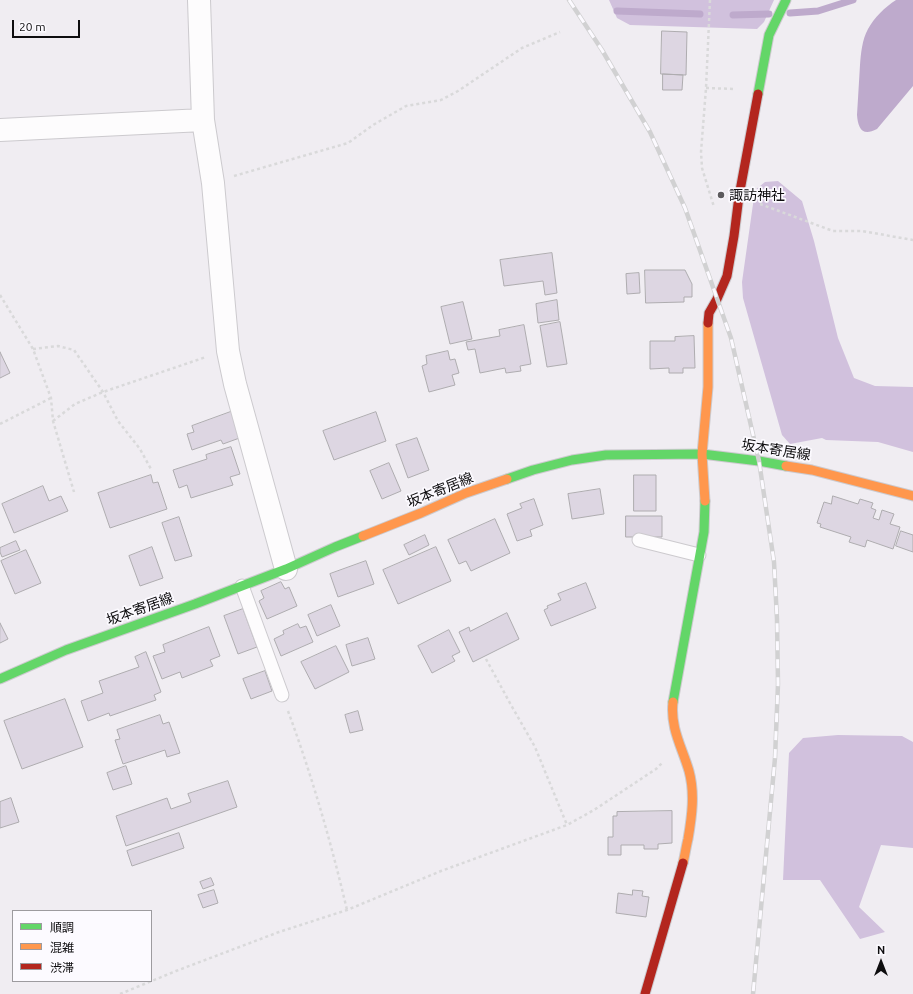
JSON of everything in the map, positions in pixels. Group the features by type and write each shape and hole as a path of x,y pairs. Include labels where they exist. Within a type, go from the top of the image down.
{"street":[{"path":"199,0 203,120 212,182 228,351 235,384 286,569"},
{"path":"647,991 684,860 693,803 689,772 673,723 672,709 673,696 704,532 705,506 702,454 708,387 708,319 709,313 717,299 729,265 739,196 769,35 786,0"},
{"path":"0,130 203,120"},
{"name":"坂本寄居線","path":"0,679 66,650 286,569 335,547 421,513 466,493 533,470 572,460 606,455 702,454 759,461 812,470 913,496"}],"lane":[{"path":"639,540 699,555"},
{"path":"242,586 282,695"}],"path":[{"path":"710,0 706,88 701,152 702,168 717,218 734,236"},
{"path":"212,182 348,143 373,124 406,106 441,100 458,91 522,48 560,32"},
{"path":"706,88 758,91"},
{"path":"739,196 833,231 862,231 913,240"},
{"path":"0,295 33,349 51,398 53,421 74,492"},
{"path":"33,349 58,346 74,350 102,392 118,421 140,449 152,471"},
{"path":"53,421 75,404 102,392 201,358 228,351"},
{"path":"0,424 51,398"},
{"path":"486,659 535,747 567,825"},
{"path":"282,695 314,786 347,910"},
{"path":"152,981 280,932 347,910 440,871 567,825 594,810 656,769 680,747"},
{"path":"120,994 149,982"}],"shaded area":[{"path":"609,0 774,0 764,22 757,29 630,25 617,18"},
{"path":"896,0 913,0 913,86 877,129 864,132 858,124 857,115 861,51 863,42 873,21 884,9"},
{"path":"778,181 802,201 814,241 838,338 854,378 875,386 913,387 913,452 878,442 826,440 822,438 790,444 782,435 743,298 742,282 755,190 765,182"},
{"path":"838,735 902,736 913,742 913,848 881,845 859,907 885,932 860,939 820,880 783,880 789,753 803,738"}],"building":[{"path":"662,31 687,32 686,75 661,74"},
{"path":"663,74 683,75 682,90 663,90"},
{"path":"552,253 557,293 545,295 543,281 504,286 500,260"},
{"path":"645,270 685,270 692,284 692,297 684,297 684,302 646,303"},
{"path":"639,273 640,293 627,294 626,274"},
{"path":"557,300 559,320 538,323 536,304"},
{"path":"463,302 472,339 450,344 441,307"},
{"path":"560,322 567,364 547,367 540,326"},
{"path":"524,325 531,364 520,366 521,371 506,373 505,368 480,373 475,349 468,350 466,342 500,336 499,330"},
{"path":"694,336 695,368 683,368 683,373 669,373 669,368 650,369 650,341 675,341 675,337"},
{"path":"448,351 450,360 455,359 459,373 452,375 455,385 429,392 422,366 427,364 426,356"},
{"path":"0,352 10,373 0,378"},
{"path":"236,410 245,436 223,444 221,440 192,450 187,434 194,432 192,426"},
{"path":"376,412 386,441 334,460 323,431"},
{"path":"417,438 429,470 408,478 396,445"},
{"path":"231,447 240,474 230,477 233,485 191,498 187,485 179,488 173,470 207,459 206,455"},
{"path":"389,463 401,491 382,499 370,471"},
{"path":"151,475 153,483 158,482 167,509 110,528 98,493"},
{"path":"634,475 656,475 656,511 634,511"},
{"path":"43,486 49,501 61,496 68,511 14,533 2,504"},
{"path":"600,489 604,514 572,519 568,494"},
{"path":"833,496 858,504 860,499 873,503 871,508 876,510 873,518 879,520 882,510 894,514 890,524 900,527 893,549 867,540 865,547 849,542 851,537 820,527 821,524 817,523 824,502 831,504"},
{"path":"534,499 543,525 530,530 532,536 517,541 507,514 522,508 520,504"},
{"path":"626,516 662,516 662,537 626,537"},
{"path":"179,517 192,556 175,561 162,523"},
{"path":"495,519 510,553 471,571 466,561 459,564 448,540"},
{"path":"901,531 913,535 913,552 896,546"},
{"path":"425,535 429,545 409,555 404,545"},
{"path":"16,541 20,550 2,557 0,548"},
{"path":"152,547 163,578 140,586 129,556"},
{"path":"436,547 451,581 398,604 383,570"},
{"path":"26,550 41,583 15,594 1,561"},
{"path":"366,561 374,584 338,597 330,574"},
{"path":"281,582 285,589 289,587 297,606 267,619 259,601 264,598 261,591"},
{"path":"586,583 596,608 551,626 544,610 548,608 547,606 561,600 558,594"},
{"path":"331,605 340,626 317,636 308,615"},
{"path":"243,609 257,647 238,654 224,616"},
{"path":"507,613 519,639 473,662 459,632 469,627 470,631"},
{"path":"0,623 8,639 0,643"},
{"path":"298,624 300,628 306,626 313,642 281,656 274,639 284,634 283,631"},
{"path":"209,627 220,656 210,660 213,666 182,678 180,672 162,679 153,656 165,652 163,645"},
{"path":"449,630 460,652 452,656 455,661 432,673 418,646"},
{"path":"368,638 375,659 352,666 346,645"},
{"path":"336,646 349,672 315,689 301,662"},
{"path":"146,652 161,692 154,695 156,700 110,716 109,713 88,721 81,701 103,693 99,681 139,667 135,657"},
{"path":"265,671 272,691 251,699 243,679"},
{"path":"65,699 83,747 22,769 4,721"},
{"path":"358,711 363,730 350,733 345,715"},
{"path":"160,715 163,724 169,722 180,753 167,757 165,750 123,764 115,740 120,739 117,730"},
{"path":"126,766 132,784 113,790 107,773"},
{"path":"228,781 237,807 126,846 116,816 167,798 171,809 191,802 188,794"},
{"path":"11,798 19,822 0,828 0,802"},
{"path":"672,811 672,843 658,844 658,849 644,849 644,845 621,845 621,855 608,855 608,837 613,837 613,816 617,816 617,812"},
{"path":"179,833 184,848 132,866 127,851"},
{"path":"211,878 214,885 203,889 200,882"},
{"path":"214,890 218,903 203,908 198,895"},
{"path":"633,890 643,891 642,896 649,897 646,917 616,913 618,893 632,895"}],"waterway":[{"path":"790,13 818,11 853,0"},
{"path":"617,11 700,14"},
{"path":"733,15 769,14"}],"railway":[{"path":"569,0 602,50 650,132 685,208 731,338 759,461 774,562 778,684 775,758 753,994"}],"traffic: fast":[{"path":"758,94 769,35 786,0"},
{"path":"507,479 533,470 572,460 606,455 702,454 786,466"},
{"path":"673,702 704,532 705,501"},
{"path":"0,679 66,650 195,604 286,569 363,536"}],"traffic: slow":[{"path":"705,501 702,454 708,387 708,323"},
{"path":"786,466 812,470 913,496"},
{"path":"363,536 466,493 507,479"},
{"path":"673,702 673,720 677,737 689,771 692,788 691,822 683,863"}],"traffic: jam":[{"path":"708,323 709,313 727,276 739,196 758,94"},
{"path":"645,994 683,863"}],"place":[{"name":"諏訪神社","path":"721,195"}]}
